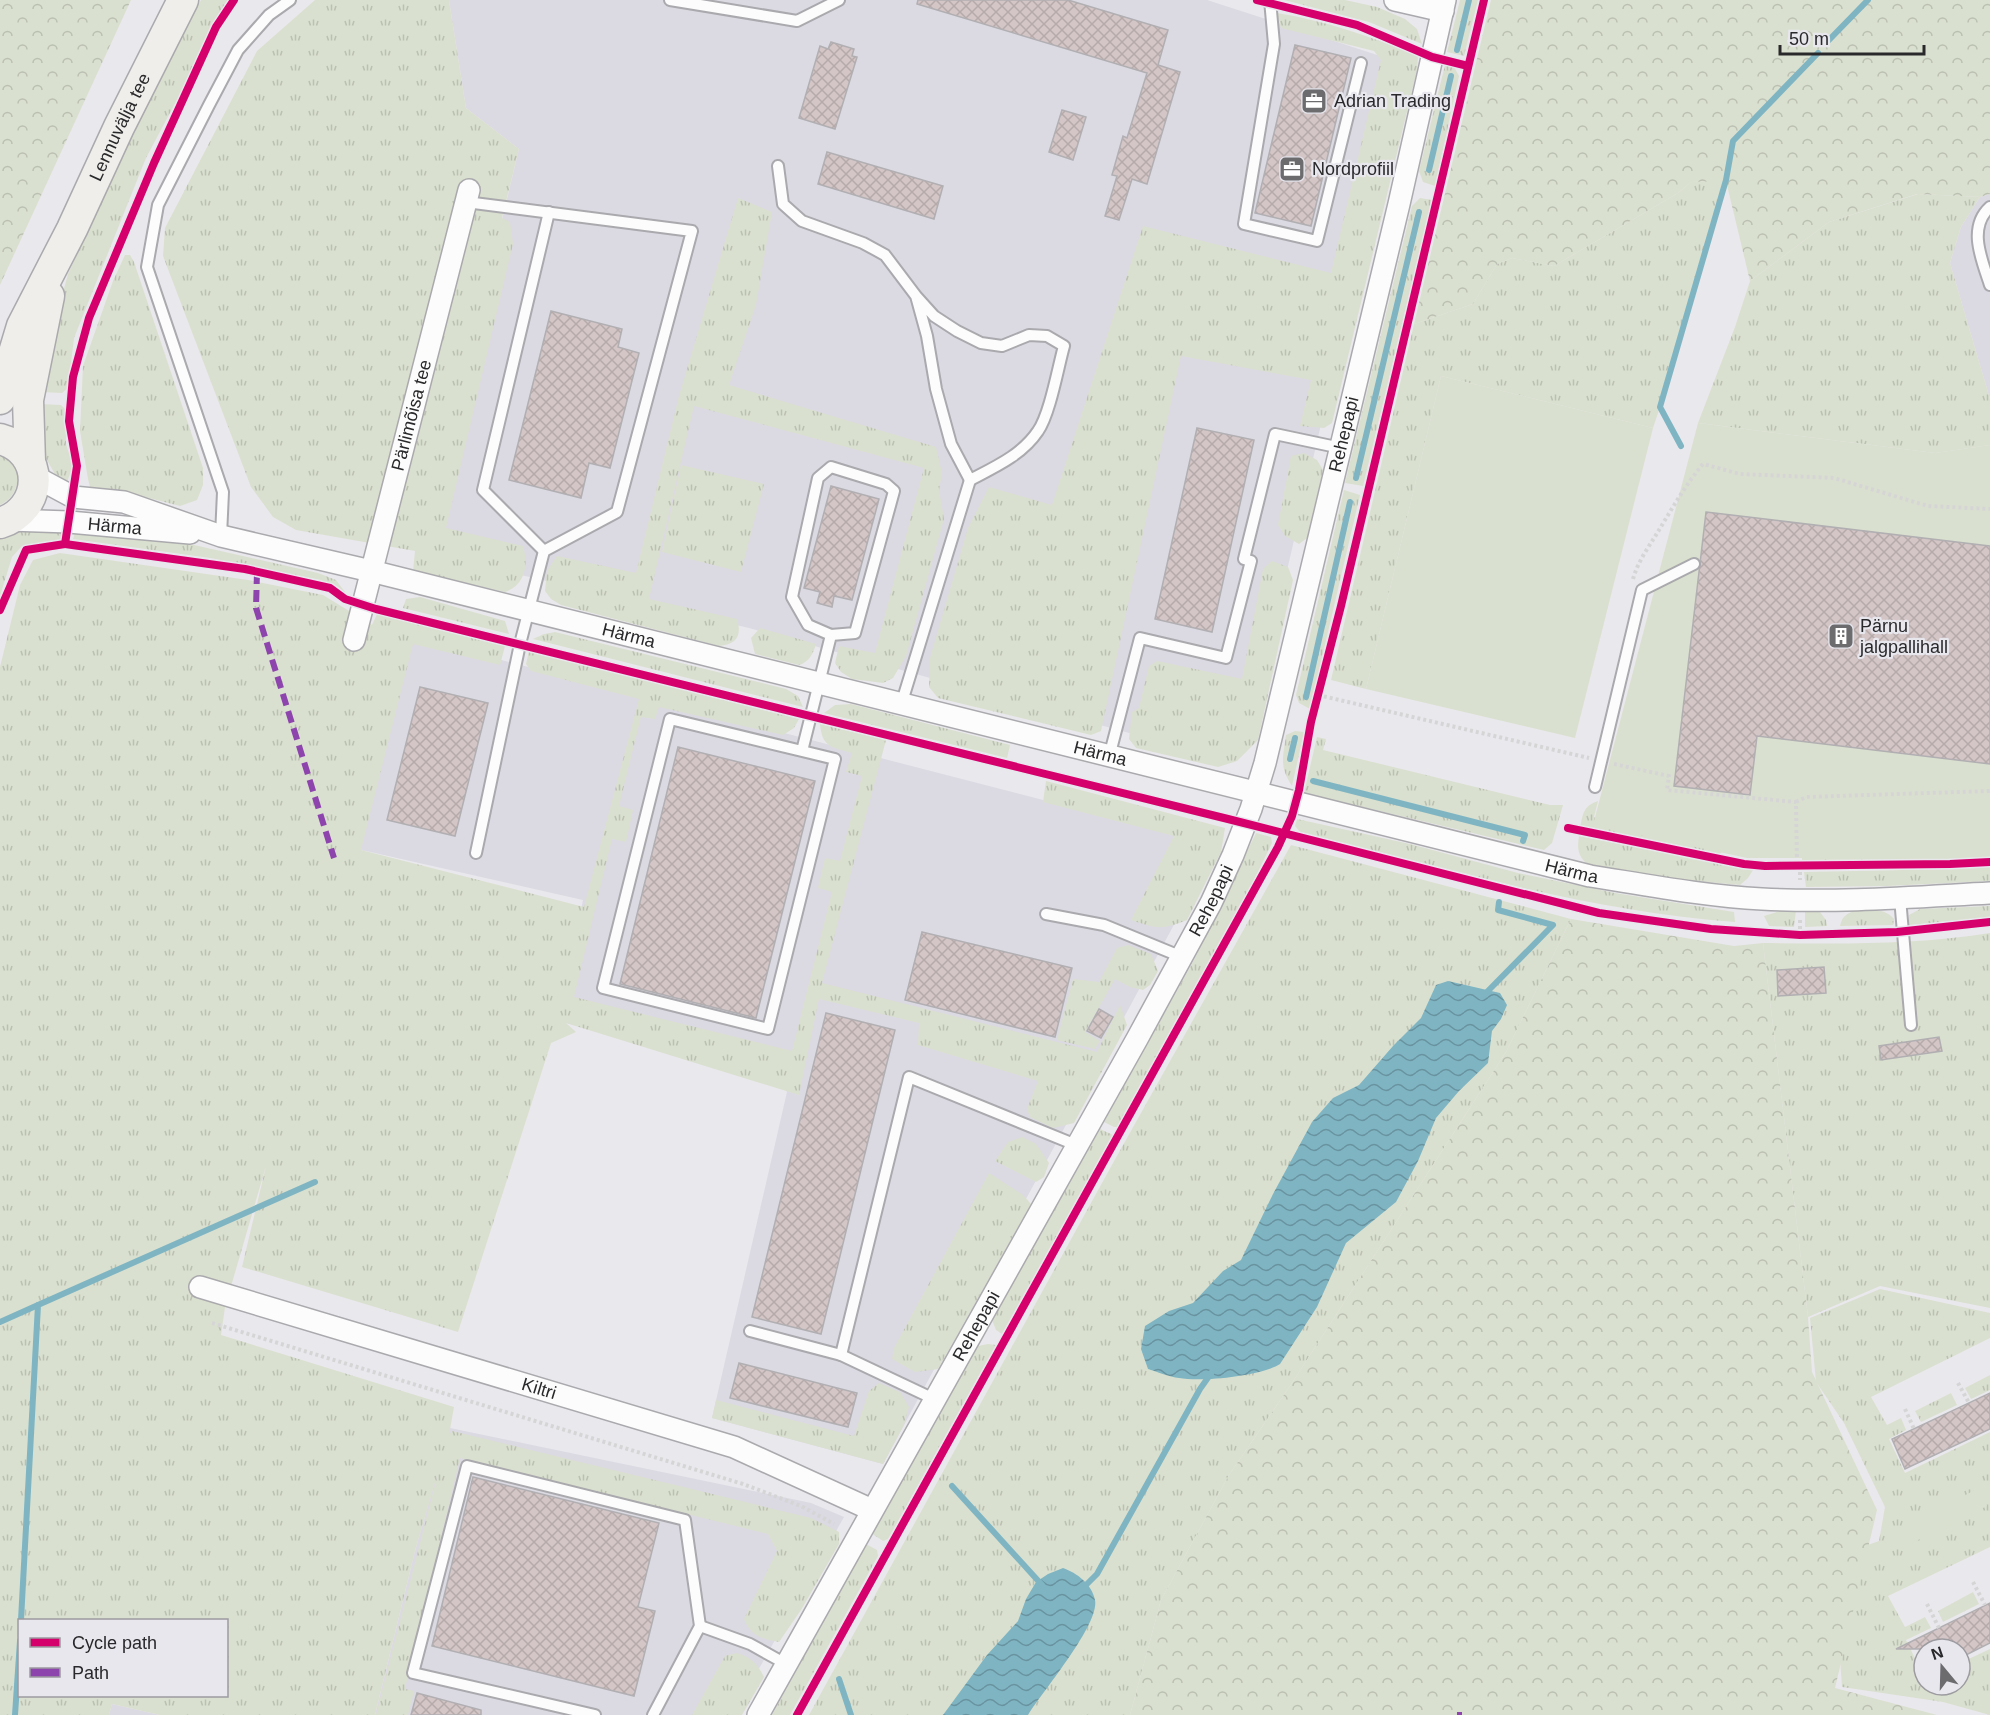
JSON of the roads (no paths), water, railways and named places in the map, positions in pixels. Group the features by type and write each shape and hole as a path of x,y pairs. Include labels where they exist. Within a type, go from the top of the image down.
{"main road":[{"name":"Lennuvälja tee","path":"0,399 22,326 183,0"},
{"name":"Lennuvälja tee","path":"4,521 20,513 33,490 28,400 58,255"},
{"path":"0,439 14,444 23,452 32,469"}],"street":[{"path":"1395,0 1444,6"},
{"name":"Rehepapi","path":"758,1715 1182,957 1233,855 1257,793 1341,448 1444,6"},
{"name":"Pärlimõisa tee","path":"354,640 468,196"},
{"name":"Härma","path":"32,469 73,497 124,502 221,536 371,571 1590,876 1760,899 1800,900 1990,893"},
{"name":"Härma","path":"4,521 69,522 221,536"},
{"name":"Kiltri","path":"200,1287 734,1448 872,1510"}],"lane":[{"path":"221,536 222,492 147,267 158,205 213,96 238,50 269,15 290,0"},
{"path":"670,0 797,21 839,0"},
{"path":"1270,0 1274,44 1244,224 1317,241 1361,63"},
{"path":"778,166 783,204 802,221 863,243 885,255 934,316 957,331 981,343 1002,346 1029,335 1047,336 1064,346 1051,397 1039,430 1019,451 1002,464 970,480"},
{"path":"468,196 549,212 692,231 616,512 543,551 528,610 476,853"},
{"path":"1990,207 1978,224 1978,245 1990,285"},
{"path":"543,551 483,490 549,212"},
{"path":"901,705 970,480 951,444 936,389 927,336 916,296"},
{"path":"1109,756 1140,638 1226,658 1251,561 1244,559 1275,434 1341,448"},
{"path":"831,468 886,484 894,491 855,633 831,635 808,625 792,597 818,478 831,468"},
{"path":"1595,787 1642,590 1694,564"},
{"path":"802,751 831,635"},
{"path":"670,719 802,751 835,759 768,1029 603,988 670,719"},
{"path":"1899,897 1911,1025"},
{"path":"1046,914 1104,925 1182,957"},
{"path":"841,1355 909,1077 1076,1146"},
{"path":"750,1331 841,1355 934,1399"},
{"path":"595,1715 413,1673 467,1466 685,1520 700,1626 653,1715"},
{"path":"700,1626 750,1644 786,1664"}],"water":[{"path":"1448,981 1500,993 1507,1005 1492,1031 1488,1063 1459,1091 1436,1118 1418,1161 1396,1202 1346,1243 1317,1307 1280,1364 1246,1375 1202,1379 1175,1377 1148,1369 1141,1349 1145,1326 1169,1311 1193,1303 1223,1271 1241,1260 1312,1122 1333,1098 1359,1085 1421,1018 1436,985"},
{"path":"1063,1568 1078,1576 1091,1589 1095,1600 1094,1611 1080,1641 1028,1715 943,1715 987,1655 1018,1621 1026,1599 1036,1582"}],"waterway":[{"path":"1457,50 1469,0"},
{"path":"1828,41 1868,0"},
{"path":"1681,446 1660,407 1726,180 1733,141 1818,53"},
{"path":"1429,170 1451,76"},
{"path":"1356,478 1419,212"},
{"path":"1306,697 1350,502"},
{"path":"1290,759 1295,738"},
{"path":"1313,781 1525,835 1523,841"},
{"path":"1482,997 1553,925 1498,910 1499,902"},
{"path":"21,1619 38,1305 315,1182"},
{"path":"0,1322 38,1305"},
{"path":"1082,1589 1097,1574 1200,1389 1212,1372"},
{"path":"952,1486 1042,1585"},
{"path":"15,1715 18,1671"},
{"path":"839,1679 851,1715"}],"place":[{"name":"Adrian Trading","path":"1314,101"},
{"name":"Nordprofiil","path":"1292,169"},
{"name":"Pärnu jalgpallihall","path":"1841,636"}]}
